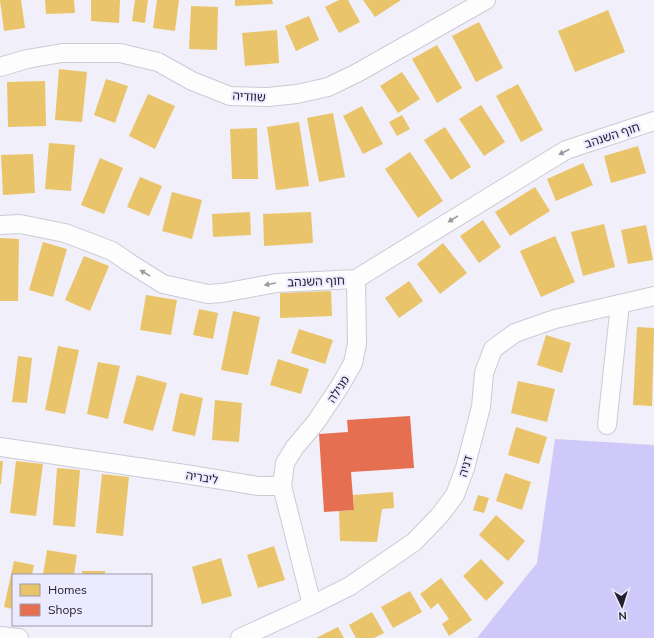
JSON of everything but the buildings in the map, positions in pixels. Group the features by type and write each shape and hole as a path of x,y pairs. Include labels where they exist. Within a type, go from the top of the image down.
{"street":[{"name":"שוודיה","path":"0,67 27,59 62,53 120,53 158,62 192,81 230,96 268,97 297,94 328,87 357,73 486,0"},
{"name":"חוף השנהב","path":"0,225 20,224 65,233 112,251 163,284 208,294 222,293 277,283 356,279 566,150 654,121"},
{"name":"מנילה","path":"282,486 285,463 316,422 353,364 357,344 356,279"},
{"name":"דניה","path":"240,638 350,586 414,542 440,515 455,495 465,468 481,407 484,373 493,349 515,333 555,319 654,296"},
{"path":"608,425 620,304"},
{"name":"ליבריה","path":"0,448 185,474 258,486 282,486"},
{"path":"282,486 312,605"},
{"path":"0,636 19,638"}],"shaded area":[{"path":"555,439 654,445 654,638 477,638 537,563"}]}
